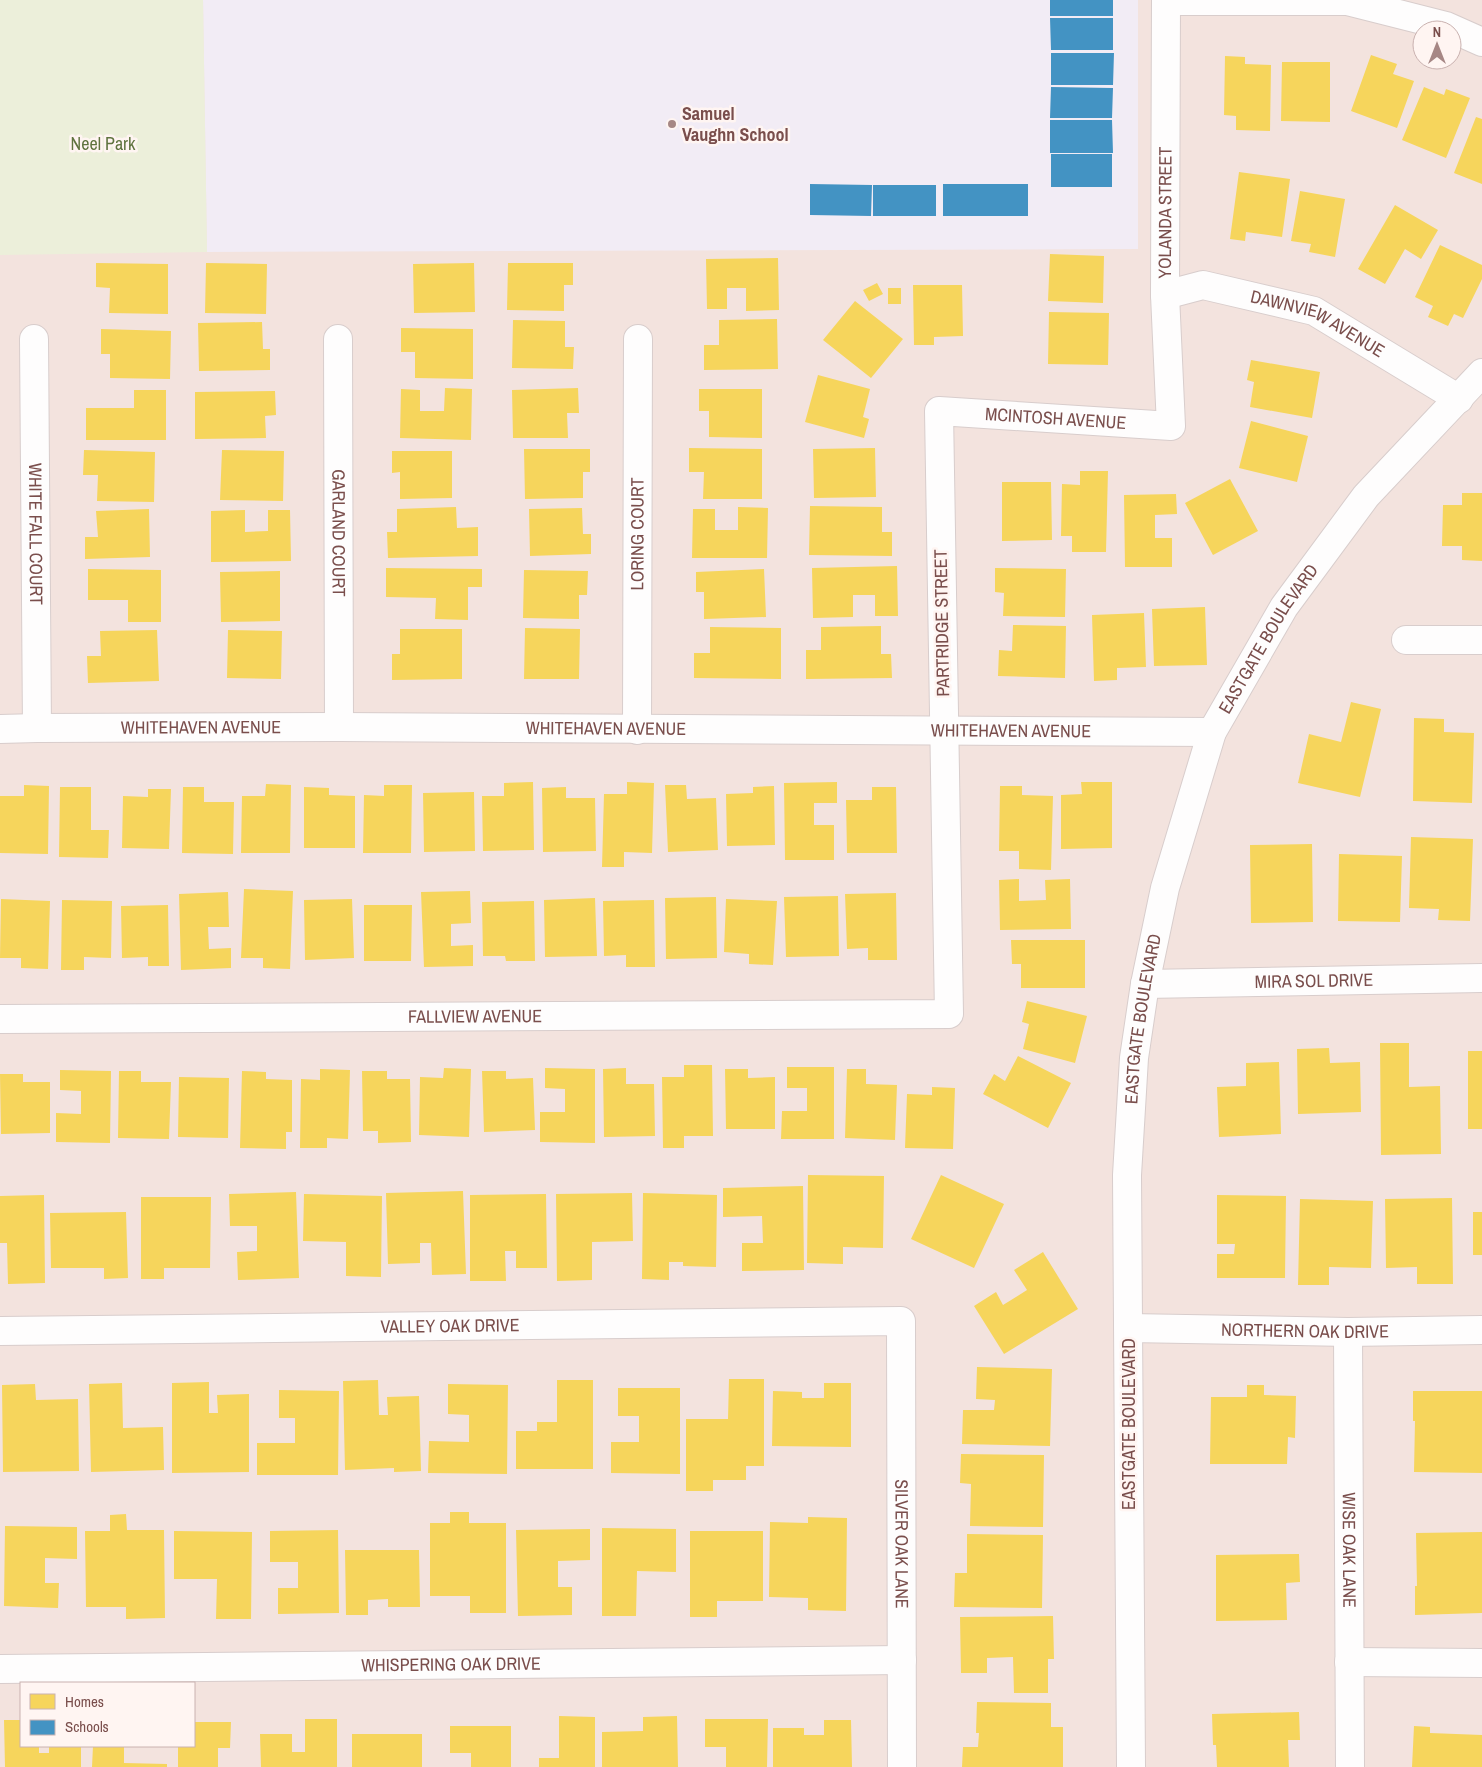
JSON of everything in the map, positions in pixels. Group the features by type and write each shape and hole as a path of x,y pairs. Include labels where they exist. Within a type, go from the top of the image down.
{"street":[{"path":"1166,1 1347,0 1446,26 1482,42"},
{"name":"YOLANDA STREET","path":"1166,1 1164,295 1171,426"},
{"name":"DAWNVIEW AVENUE","path":"1164,295 1203,286 1314,311 1459,399"},
{"name":"LORING COURT","path":"637,730 638,338"},
{"name":"WHITE FALL COURT","path":"34,339 37,728"},
{"name":"GARLAND COURT","path":"338,339 339,727"},
{"name":"EASTGATE BOULEVARD","path":"1130,1767 1127,1175 1134,1058 1145,984 1165,888 1212,732 1284,607 1360,504 1482,373"},
{"name":"MCINTOSH AVENUE","path":"939,411 1171,426"},
{"name":"PARTRIDGE STREET","path":"939,411 949,1014"},
{"path":"1406,640 1482,640"},
{"name":"WHITEHAVEN AVENUE","path":"0,729 339,727 1212,732"},
{"name":"MIRA SOL DRIVE","path":"1145,984 1482,978"},
{"name":"FALLVIEW AVENUE","path":"0,1019 949,1014"},
{"name":"VALLEY OAK DRIVE","path":"0,1331 900,1321"},
{"name":"SILVER OAK LANE","path":"900,1321 902,1767"},
{"name":"NORTHERN OAK DRIVE","path":"1129,1328 1348,1332 1482,1330"},
{"name":"WISE OAK LANE","path":"1348,1332 1350,1767"},
{"name":"WHISPERING OAK DRIVE","path":"0,1669 902,1660"},
{"path":"1349,1662 1482,1663"}],"shaded area":[{"path":"0,0 1482,0 1482,1767 0,1767"},
{"name":"Samuel Vaughn School","path":"203,0 1138,0 1138,249 207,252"}],"green space":[{"name":"Neel Park","path":"0,0 203,0 207,252 0,255"}],"building: Homes":[{"path":"1371,55 1397,64 1393,74 1414,81 1397,128 1351,111"},
{"path":"1225,56 1245,57 1245,64 1271,65 1270,131 1236,130 1236,116 1224,115"},
{"path":"1282,62 1330,62 1330,122 1281,121"},
{"path":"1424,87 1444,95 1446,89 1470,98 1446,158 1402,140"},
{"path":"1476,117 1482,119 1482,184 1454,173"},
{"path":"1239,172 1290,179 1282,237 1246,232 1245,241 1230,239"},
{"path":"1300,191 1345,199 1335,257 1309,252 1311,244 1291,241"},
{"path":"1395,205 1438,230 1421,259 1405,249 1385,284 1358,269"},
{"path":"1440,245 1482,265 1482,279 1463,318 1454,314 1448,326 1428,317 1433,306 1415,297"},
{"path":"1050,254 1104,256 1103,303 1048,301"},
{"path":"778,258 779,310 746,311 746,288 727,288 727,309 707,309 706,259"},
{"path":"96,263 168,264 168,314 109,313 110,288 96,287"},
{"path":"206,263 267,264 266,314 205,313"},
{"path":"474,263 475,312 414,313 413,264"},
{"path":"508,263 573,263 573,285 564,285 564,311 507,310"},
{"path":"877,283 883,294 869,301 863,290"},
{"path":"913,285 962,285 963,336 934,337 934,345 914,345"},
{"path":"888,288 901,288 901,304 888,304"},
{"path":"855,301 903,339 871,378 823,340"},
{"path":"1049,312 1109,313 1108,365 1048,364"},
{"path":"777,319 778,369 704,370 704,345 719,345 719,320"},
{"path":"513,320 565,321 565,347 574,347 573,369 512,368"},
{"path":"262,322 263,349 270,349 270,370 199,371 198,323"},
{"path":"401,328 473,329 473,379 415,378 415,352 401,352"},
{"path":"101,329 171,331 170,379 110,378 110,354 101,354"},
{"path":"1251,360 1320,372 1312,418 1250,407 1254,382 1247,380"},
{"path":"818,375 870,389 863,417 869,419 864,438 805,422"},
{"path":"445,388 472,389 471,440 400,438 401,389 420,390 420,411 444,411"},
{"path":"578,388 579,413 567,413 568,438 513,438 512,390"},
{"path":"699,389 762,389 762,438 709,437 709,411 699,411"},
{"path":"134,390 166,390 166,440 86,440 86,408 134,408"},
{"path":"275,391 276,415 265,416 266,438 195,439 195,392"},
{"path":"1251,421 1308,436 1297,482 1239,468"},
{"path":"689,448 762,449 762,499 703,499 704,472 689,472"},
{"path":"875,448 876,497 814,498 813,449"},
{"path":"524,449 590,449 590,472 583,472 583,498 525,499"},
{"path":"84,450 155,452 154,502 97,501 98,475 83,475"},
{"path":"222,450 284,451 283,501 220,500"},
{"path":"392,451 452,451 452,498 400,499 400,472 392,473"},
{"path":"1080,471 1108,471 1106,552 1072,552 1072,536 1061,536 1062,484 1080,485"},
{"path":"1230,479 1258,531 1213,555 1185,503"},
{"path":"1002,482 1051,482 1052,540 1002,541"},
{"path":"1462,493 1482,493 1482,561 1462,560 1462,546 1442,546 1443,505 1462,505"},
{"path":"1176,494 1177,514 1155,515 1155,538 1172,538 1172,567 1125,567 1124,495"},
{"path":"810,506 882,507 882,532 892,532 892,556 809,555"},
{"path":"456,507 457,528 478,527 478,556 388,558 387,532 397,532 397,509"},
{"path":"738,507 768,508 767,558 692,558 693,509 715,509 715,530 738,530"},
{"path":"582,508 583,534 591,534 591,554 530,556 529,509"},
{"path":"149,509 150,557 85,559 85,537 98,537 96,511"},
{"path":"245,510 245,532 268,531 268,510 290,510 291,561 211,562 211,511"},
{"path":"897,566 898,616 875,616 875,595 853,595 853,617 813,618 812,568"},
{"path":"386,568 482,569 482,587 468,587 468,620 435,619 436,598 386,597"},
{"path":"995,568 1066,569 1065,617 1003,616 1004,593 995,592"},
{"path":"88,569 161,570 161,622 128,622 128,600 88,600"},
{"path":"764,569 766,617 704,619 704,592 696,592 696,572"},
{"path":"524,570 588,571 587,595 579,595 579,619 523,618"},
{"path":"280,571 280,621 221,622 220,572"},
{"path":"1205,607 1207,665 1154,666 1152,609"},
{"path":"1144,613 1146,667 1117,668 1117,680 1094,681 1092,615"},
{"path":"1013,625 1066,626 1065,678 998,676 999,650 1012,651"},
{"path":"881,626 881,654 891,654 892,678 806,679 806,650 821,650 821,627"},
{"path":"710,627 781,628 781,679 694,678 694,653 710,653"},
{"path":"525,628 580,629 579,679 524,679"},
{"path":"400,629 462,629 462,679 392,680 392,654 400,654"},
{"path":"157,630 159,681 88,683 87,656 101,656 100,631"},
{"path":"228,630 282,631 281,679 227,678"},
{"path":"1351,702 1381,709 1360,797 1298,783 1309,734 1341,742"},
{"path":"1414,718 1444,719 1444,732 1474,733 1472,803 1413,801"},
{"path":"533,782 534,850 483,851 482,796 504,796 504,783"},
{"path":"627,782 654,783 652,853 624,852 624,867 602,867 604,794 627,794"},
{"path":"837,782 837,803 814,803 814,825 834,825 834,860 785,860 784,783"},
{"path":"1081,782 1112,782 1112,848 1061,849 1061,795 1082,794"},
{"path":"266,784 291,785 290,853 241,853 242,796 265,796"},
{"path":"24,785 49,786 48,854 0,853 0,796 24,796"},
{"path":"384,785 412,785 411,853 363,853 364,795 384,796"},
{"path":"665,785 686,785 687,799 716,798 718,850 668,852"},
{"path":"774,786 775,845 727,846 726,794 753,793 753,787"},
{"path":"1000,786 1022,786 1022,795 1053,796 1051,870 1019,869 1019,851 999,851"},
{"path":"60,787 91,787 91,830 109,830 108,858 59,857"},
{"path":"183,787 204,787 204,802 234,802 233,854 182,853"},
{"path":"304,787 329,788 329,795 355,796 355,848 304,848"},
{"path":"566,787 566,798 595,798 596,851 543,852 542,788"},
{"path":"872,787 896,787 897,853 847,853 846,800 872,800"},
{"path":"148,789 171,789 169,849 122,848 123,796 148,797"},
{"path":"474,792 475,851 424,852 423,793"},
{"path":"1411,837 1473,839 1470,921 1438,920 1439,909 1409,908"},
{"path":"1312,844 1313,922 1251,923 1250,845"},
{"path":"1339,854 1402,856 1400,922 1338,921"},
{"path":"1019,879 1019,901 1046,900 1045,880 1070,879 1071,929 1000,930 999,880"},
{"path":"244,889 293,891 290,969 263,968 263,958 241,958"},
{"path":"470,891 471,923 451,924 451,946 473,945 473,966 424,967 421,892"},
{"path":"228,892 229,927 208,927 209,949 231,948 231,968 181,970 179,894"},
{"path":"896,893 897,960 868,960 868,948 847,949 845,894"},
{"path":"838,896 839,956 786,957 784,897"},
{"path":"716,897 717,958 666,959 665,898"},
{"path":"595,898 597,956 545,957 544,900"},
{"path":"1,899 50,901 48,969 21,968 21,958 0,958"},
{"path":"352,899 354,958 305,960 304,900"},
{"path":"726,899 777,901 773,965 749,964 749,954 724,952"},
{"path":"62,900 112,901 111,958 84,957 84,970 61,970"},
{"path":"654,900 655,967 626,967 626,955 604,956 603,901"},
{"path":"534,901 535,961 506,961 505,956 483,956 482,902"},
{"path":"168,905 169,966 148,966 148,957 122,958 121,906"},
{"path":"364,905 412,905 411,961 364,961"},
{"path":"1011,940 1085,940 1085,988 1021,988 1021,964 1012,964"},
{"path":"1027,1001 1087,1016 1075,1063 1023,1049 1029,1024 1022,1022"},
{"path":"1380,1043 1409,1043 1409,1087 1440,1086 1441,1154 1381,1155"},
{"path":"1329,1048 1330,1063 1360,1062 1361,1112 1298,1114 1297,1049"},
{"path":"1468,1051 1482,1051 1482,1129 1468,1129"},
{"path":"1018,1056 1071,1083 1048,1128 983,1094 994,1074 1005,1081"},
{"path":"1279,1062 1281,1134 1219,1137 1217,1087 1246,1086 1246,1063"},
{"path":"684,1065 712,1065 713,1136 684,1136 684,1148 663,1148 662,1077 684,1077"},
{"path":"787,1067 834,1067 834,1139 781,1139 782,1111 807,1111 807,1088 787,1088"},
{"path":"444,1068 471,1069 469,1137 419,1135 420,1077 443,1078"},
{"path":"545,1068 595,1069 595,1143 540,1142 540,1112 565,1112 565,1089 545,1088"},
{"path":"626,1068 626,1084 654,1084 655,1136 604,1137 603,1069"},
{"path":"320,1069 350,1070 348,1139 327,1138 327,1148 300,1148 301,1079 320,1080"},
{"path":"725,1069 748,1069 748,1078 775,1077 775,1129 726,1129"},
{"path":"847,1069 866,1069 866,1084 897,1085 895,1140 845,1138"},
{"path":"60,1070 111,1071 110,1143 56,1142 56,1113 81,1114 81,1091 60,1090"},
{"path":"119,1071 141,1071 141,1082 171,1082 169,1139 118,1138"},
{"path":"242,1071 266,1072 266,1079 292,1080 292,1132 286,1132 286,1149 240,1148"},
{"path":"362,1071 387,1071 387,1079 410,1079 411,1142 378,1143 378,1131 363,1131"},
{"path":"482,1071 506,1071 506,1079 533,1078 535,1130 484,1132"},
{"path":"0,1074 23,1074 23,1082 50,1082 50,1133 1,1134"},
{"path":"179,1077 229,1078 228,1138 178,1137"},
{"path":"932,1087 955,1088 953,1149 905,1148 907,1094 932,1095"},
{"path":"808,1175 884,1176 883,1248 843,1247 843,1264 807,1263"},
{"path":"941,1175 1004,1204 974,1268 911,1239"},
{"path":"803,1186 804,1270 742,1271 742,1243 763,1243 762,1216 723,1217 723,1188"},
{"path":"463,1191 466,1274 432,1275 431,1243 420,1243 420,1263 388,1264 386,1193"},
{"path":"296,1192 299,1278 238,1280 237,1252 257,1251 257,1226 230,1226 229,1194"},
{"path":"632,1193 633,1241 592,1242 592,1280 557,1281 556,1194"},
{"path":"643,1193 717,1195 716,1267 683,1266 683,1262 669,1262 669,1280 642,1279"},
{"path":"304,1194 382,1196 381,1277 346,1276 346,1242 303,1241"},
{"path":"546,1194 547,1268 516,1268 516,1251 505,1251 506,1281 470,1281 470,1195"},
{"path":"44,1195 45,1283 8,1284 7,1243 0,1243 0,1196"},
{"path":"1217,1195 1286,1196 1285,1278 1217,1278 1217,1254 1234,1254 1235,1244 1217,1244"},
{"path":"141,1197 211,1197 210,1268 164,1268 164,1279 141,1279"},
{"path":"1452,1198 1453,1284 1417,1284 1417,1267 1386,1268 1385,1199"},
{"path":"1300,1199 1373,1201 1371,1268 1329,1267 1329,1285 1298,1285"},
{"path":"126,1212 128,1278 104,1279 104,1268 51,1268 50,1213"},
{"path":"1473,1212 1482,1212 1482,1255 1473,1255"},
{"path":"1043,1252 1078,1309 1004,1354 974,1306 996,1292 1003,1305 1027,1290 1014,1270"},
{"path":"977,1367 1052,1369 1050,1446 962,1444 963,1410 994,1410 995,1400 976,1399"},
{"path":"729,1379 764,1379 764,1466 746,1466 746,1480 713,1480 713,1491 686,1491 686,1419 728,1419"},
{"path":"378,1380 379,1415 388,1415 387,1397 419,1396 421,1471 394,1472 394,1468 345,1470 343,1381"},
{"path":"557,1380 593,1380 593,1469 516,1469 516,1431 537,1431 537,1422 557,1422"},
{"path":"209,1382 209,1413 218,1413 217,1395 249,1394 249,1472 172,1473 172,1383"},
{"path":"122,1383 123,1428 163,1427 164,1470 91,1472 89,1384"},
{"path":"824,1383 851,1383 851,1447 772,1446 773,1391 802,1392 802,1398 824,1398"},
{"path":"35,1384 36,1400 78,1399 79,1471 3,1472 2,1385"},
{"path":"448,1384 508,1385 507,1474 428,1473 429,1441 469,1442 469,1415 448,1414"},
{"path":"1247,1385 1264,1385 1264,1395 1296,1396 1295,1438 1288,1437 1287,1464 1210,1464 1211,1397 1247,1397"},
{"path":"618,1388 680,1388 680,1474 611,1473 611,1442 639,1442 639,1416 618,1416"},
{"path":"279,1390 339,1391 338,1475 257,1475 257,1443 295,1443 295,1418 279,1418"},
{"path":"1413,1391 1482,1391 1482,1473 1414,1472 1415,1421 1413,1421"},
{"path":"961,1454 1044,1455 1043,1527 970,1526 971,1484 960,1483"},
{"path":"450,1512 469,1512 469,1523 506,1523 506,1613 470,1613 470,1596 430,1596 430,1523 450,1523"},
{"path":"126,1514 127,1530 164,1530 165,1618 126,1619 126,1607 86,1607 85,1531 110,1531 110,1515"},
{"path":"808,1517 847,1518 846,1611 808,1610 808,1598 769,1597 770,1522 808,1523"},
{"path":"5,1526 77,1527 77,1559 45,1558 45,1583 59,1583 58,1608 4,1606"},
{"path":"602,1528 676,1529 676,1572 637,1571 636,1616 602,1616"},
{"path":"590,1529 590,1560 558,1561 558,1587 572,1587 572,1615 518,1616 516,1530"},
{"path":"338,1530 339,1613 278,1614 278,1588 298,1588 298,1562 270,1562 270,1531"},
{"path":"174,1531 252,1532 251,1619 216,1619 217,1579 174,1579"},
{"path":"690,1531 763,1531 763,1601 717,1601 717,1617 690,1617"},
{"path":"1482,1532 1482,1613 1415,1615 1415,1586 1417,1586 1416,1533"},
{"path":"967,1534 1043,1535 1042,1608 954,1607 955,1573 967,1573"},
{"path":"345,1550 419,1550 420,1607 388,1607 388,1599 368,1600 368,1615 346,1615"},
{"path":"1299,1554 1300,1582 1286,1583 1287,1620 1216,1621 1216,1555"},
{"path":"1053,1616 1054,1659 1048,1659 1048,1693 1014,1693 1013,1657 987,1658 987,1673 961,1673 960,1617"},
{"path":"977,1702 1051,1703 1051,1727 1063,1727 1063,1767 962,1767 963,1747 978,1747 979,1733 976,1733"},
{"path":"1299,1712 1300,1740 1288,1740 1289,1767 1217,1767 1216,1745 1213,1745 1212,1714"},
{"path":"559,1716 595,1717 595,1767 539,1767 539,1758 559,1758"},
{"path":"677,1716 678,1767 602,1767 602,1732 643,1731 643,1717"},
{"path":"305,1719 337,1719 337,1767 261,1767 260,1734 292,1734 292,1752 305,1752"},
{"path":"705,1719 768,1719 767,1767 726,1767 726,1747 705,1747"},
{"path":"4,1720 20,1720 20,1747 39,1747 39,1753 49,1753 49,1747 81,1747 81,1767 5,1767"},
{"path":"824,1720 851,1720 852,1767 773,1767 773,1728 804,1728 804,1735 824,1735"},
{"path":"195,1722 231,1722 230,1748 218,1748 218,1767 178,1767 178,1747 195,1747"},
{"path":"450,1726 511,1726 511,1767 471,1767 471,1753 450,1753"},
{"path":"1414,1726 1430,1727 1430,1733 1482,1735 1482,1767 1412,1767"},
{"path":"352,1734 422,1734 422,1767 352,1767"},
{"path":"93,1747 124,1747 124,1763 167,1764 167,1767 92,1767"}],"building: Schools":[{"path":"1050,0 1113,0 1113,16 1050,16"},
{"path":"1050,18 1113,18 1113,50 1051,50"},
{"path":"1051,53 1114,53 1113,85 1051,85"},
{"path":"1051,87 1113,88 1112,118 1050,118"},
{"path":"1050,120 1112,120 1113,153 1050,153"},
{"path":"1051,154 1112,154 1112,187 1051,187"},
{"path":"810,184 872,185 871,216 810,215"},
{"path":"943,184 1028,184 1028,216 943,216"},
{"path":"873,185 936,185 936,216 873,216"}],"place":[{"name":"Samuel Vaughn School","path":"672,124"}]}
